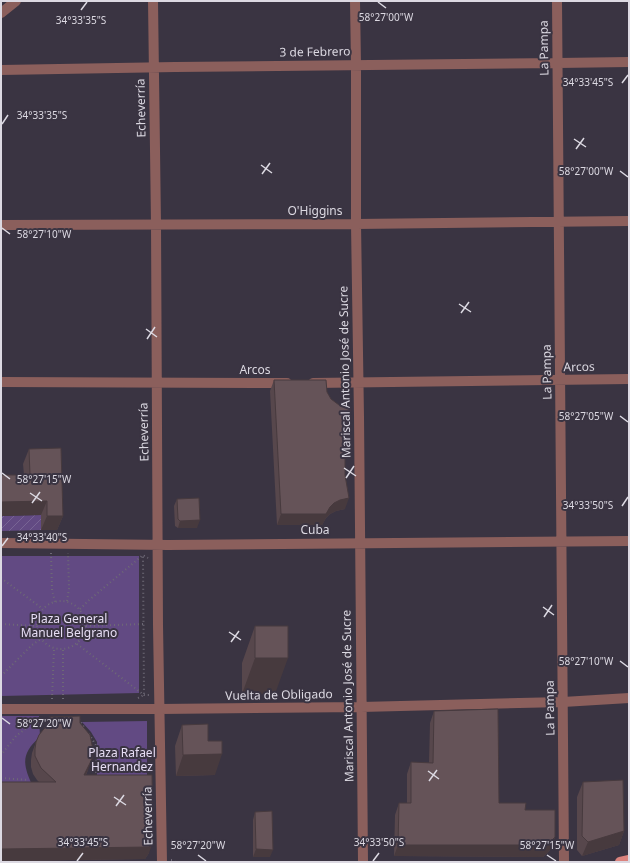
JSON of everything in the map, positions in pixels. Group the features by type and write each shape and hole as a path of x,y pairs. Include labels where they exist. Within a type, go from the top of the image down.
{"main road":[{"path":"620,862 629,860"}],"street":[{"path":"1,13 16,1"},
{"name":"Echeverría","path":"153,1 156,224 158,625 162,862"},
{"name":"Mariscal Antonio José de Sucre","path":"355,1 363,862"},
{"name":"La Pampa","path":"557,1 564,862"},
{"name":"3 de Febrero","path":"1,70 629,62"},
{"name":"O'Higgins","path":"1,225 356,224 629,221"},
{"name":"Arcos","path":"1,382 302,383 629,379"},
{"name":"Cuba","path":"1,543 158,544 629,541"},
{"name":"Vuelta de Obligado","path":"1,709 361,707 563,702 629,698"}],"path":[{"path":"44,553 57,553"},
{"path":"51,553 52,590 55,602"},
{"path":"63,553 68,553 69,589 67,601"},
{"path":"139,554 148,558"},
{"path":"143,555 144,695"},
{"path":"80,609 143,555"},
{"path":"1,578 43,609"},
{"path":"67,601 74,604 80,609 84,617 86,626 85,632 77,644 71,648 63,650 46,645 38,633 37,626 39,616 43,609 55,602 67,601"},
{"path":"1,624 37,626"},
{"path":"86,626 143,624"},
{"path":"1,676 32,645 41,639"},
{"path":"77,644 144,695"},
{"path":"52,699 54,648"},
{"path":"63,650 63,699"},
{"path":"138,698 144,695 160,696"},
{"path":"79,719 96,747 96,780"},
{"path":"1,756 16,736 28,727 32,720"},
{"path":"1,778 28,780"}],"green space":[{"path":"41,515 41,530 1,531 1,516"},
{"name":"Plaza General Manuel Belgrano","path":"1,556 139,556 139,693 1,696"},
{"path":"1,716 39,716 40,737 29,749 25,760 27,772 33,787 1,786"},
{"name":"Plaza Rafael Hernandez","path":"147,721 147,785 97,785 97,742 82,722"}],"building":[{"path":"274,380 326,380 327,392 331,399 339,405 351,407 345,430 345,475 349,498 334,503 326,514 281,514"},
{"path":"61,448 63,516 47,516 47,501 1,502 1,475 30,475 29,449"},
{"path":"199,498 200,520 180,521 178,519 177,499"},
{"path":"255,626 288,626 288,658 255,658"},
{"path":"498,709 499,803 526,803 525,810 555,810 555,837 547,845 398,845 399,803 411,803 411,762 433,763 434,711"},
{"path":"80,716 80,723 90,735 93,750 92,759 84,775 152,775 153,842 149,847 1,849 1,782 56,782 41,768 35,756 36,742 39,735 48,725 49,717"},
{"path":"208,724 208,741 222,741 222,754 183,755 182,725"},
{"path":"623,780 624,831 588,842 582,836 583,782"},
{"path":"272,811 273,850 256,849 255,812"}]}
